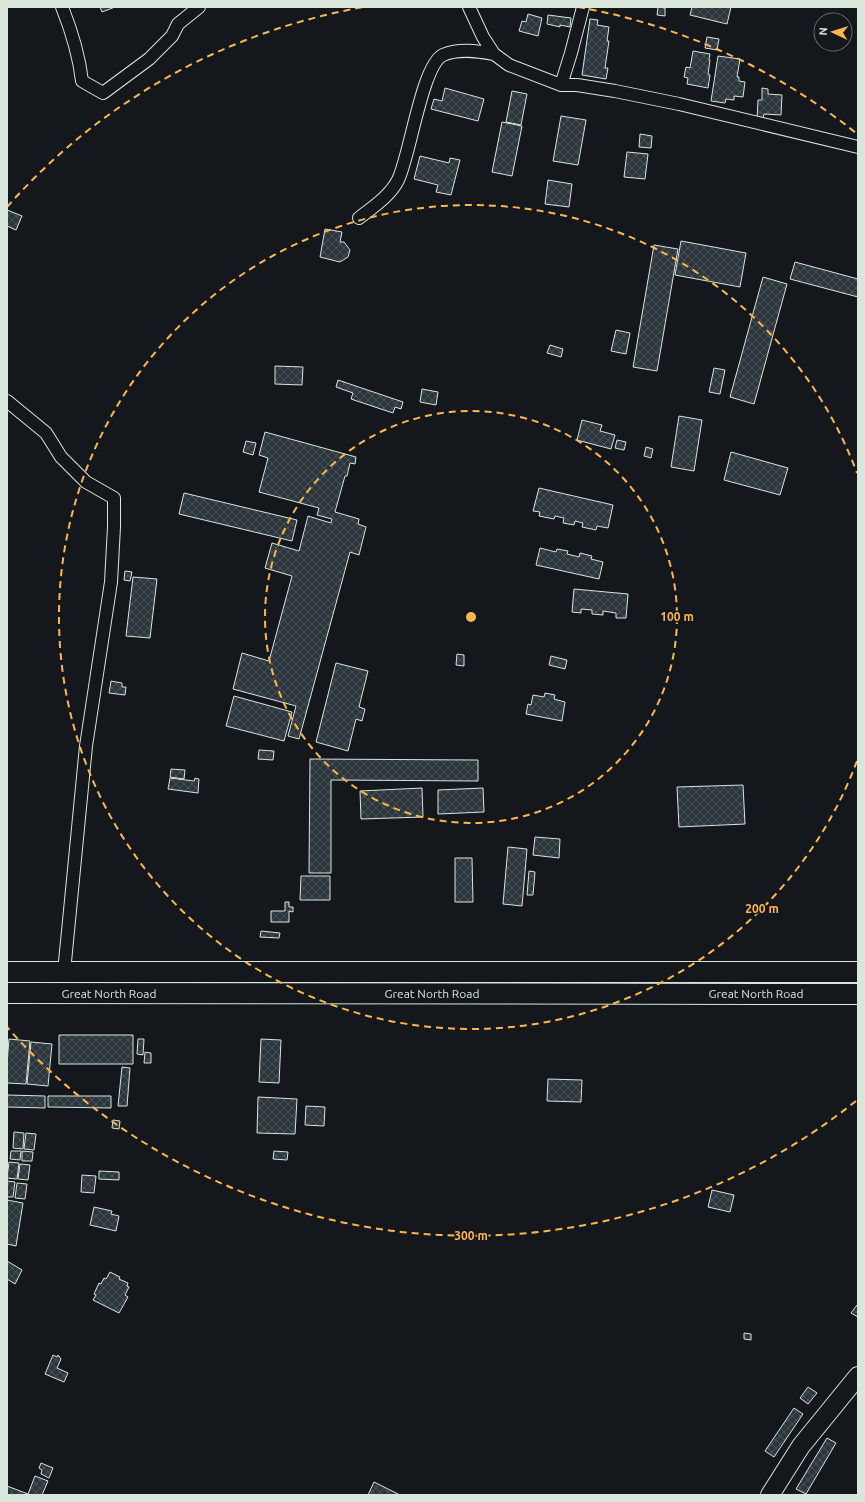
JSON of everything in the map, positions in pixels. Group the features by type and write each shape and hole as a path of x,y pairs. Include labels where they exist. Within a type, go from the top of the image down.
{"main road":[{"name":"Great North Road","path":"7,972 858,972"},
{"name":"Great North Road","path":"7,993 858,994"}],"street":[{"path":"62,7 74,37 82,81 103,93 149,59 172,36 178,24 199,7"},
{"path":"470,7 483,37 494,54 509,65 561,85 577,85 615,90 858,147"},
{"path":"561,85 583,7"},
{"path":"359,218 383,199 397,182 404,167 427,79 433,64 442,56 456,52 472,50 494,54"},
{"path":"7,401 46,434 61,457 86,482 114,498 111,582 86,746 64,972"},
{"path":"770,1495 802,1446 858,1376"}],"building":[{"path":"100,7 115,7 102,12"},
{"path":"658,7 665,8 665,16 657,15"},
{"path":"692,7 731,7 727,24 690,15"},
{"path":"528,14 542,18 538,36 519,31 522,21 526,22"},
{"path":"548,15 571,18 570,27 560,25 560,27 547,24"},
{"path":"590,19 598,20 597,25 609,27 607,41 609,41 605,68 608,68 606,79 582,75"},
{"path":"707,37 719,39 717,50 705,48"},
{"path":"693,51 710,54 708,74 710,75 708,88 687,84 688,78 684,77 686,67 690,68"},
{"path":"718,56 740,59 737,77 739,77 739,81 745,82 743,97 734,96 734,100 726,99 725,103 711,101"},
{"path":"445,88 484,99 478,121 431,109 434,99 442,101"},
{"path":"762,88 768,89 768,94 782,95 781,115 764,114 763,119 757,119 758,100 762,100"},
{"path":"512,91 527,94 521,125 506,122"},
{"path":"561,116 586,120 578,165 553,161"},
{"path":"502,122 522,126 512,176 492,172"},
{"path":"640,134 652,136 651,148 639,147"},
{"path":"627,152 648,154 645,179 624,177"},
{"path":"420,156 449,163 450,158 460,160 451,195 436,192 438,185 414,179"},
{"path":"548,180 572,184 569,207 545,204"},
{"path":"7,210 22,216 16,230 7,226"},
{"path":"325,229 342,232 340,242 344,242 350,250 348,257 340,262 320,257"},
{"path":"681,241 746,253 740,287 675,275"},
{"path":"654,245 678,249 657,371 633,367"},
{"path":"795,262 858,279 858,297 790,279"},
{"path":"763,277 787,284 754,404 730,397"},
{"path":"616,330 630,333 626,354 611,351"},
{"path":"550,345 563,349 561,357 547,353"},
{"path":"275,366 303,367 302,385 275,384"},
{"path":"714,368 725,370 720,394 709,392"},
{"path":"338,380 403,402 401,409 395,407 393,413 351,399 353,393 336,387"},
{"path":"422,389 438,392 436,405 420,402"},
{"path":"679,416 702,420 694,471 671,467"},
{"path":"582,420 602,425 600,431 615,435 611,449 577,440"},
{"path":"265,432 356,457 355,464 350,463 347,476 345,476 335,512 359,519 358,524 366,527 359,555 350,552 299,739 288,736 296,706 233,689 242,653 269,661 292,576 265,568 272,543 299,551 308,516 331,523 332,519 317,515 319,508 259,492 268,458 259,455"},
{"path":"617,440 626,442 624,450 615,448"},
{"path":"246,441 256,443 253,455 243,452"},
{"path":"646,447 653,449 651,458 644,456"},
{"path":"731,452 788,468 780,495 724,480"},
{"path":"539,488 613,505 608,528 597,526 596,530 582,527 583,523 575,521 574,525 563,523 564,518 555,516 554,519 539,516 540,512 533,511"},
{"path":"184,493 297,520 292,541 179,514"},
{"path":"540,548 556,552 557,549 568,551 567,554 579,557 580,553 592,556 591,559 603,562 599,579 536,565"},
{"path":"125,571 132,572 130,581 124,580"},
{"path":"133,577 157,579 150,638 126,636"},
{"path":"574,589 628,594 626,618 616,618 616,613 603,611 603,615 592,614 592,610 581,609 581,613 572,612"},
{"path":"457,654 464,655 464,666 456,665"},
{"path":"551,656 567,660 565,669 549,665"},
{"path":"336,663 368,671 359,707 365,709 362,721 356,719 348,751 316,742"},
{"path":"111,681 122,683 122,687 126,687 125,695 109,693"},
{"path":"545,693 555,695 554,699 565,702 562,721 526,714 528,704 531,705 533,695 544,697"},
{"path":"234,696 292,712 284,741 226,726"},
{"path":"259,750 274,751 273,760 258,759"},
{"path":"310,759 478,760 478,781 331,780 331,873 309,873"},
{"path":"171,769 185,770 184,779 170,777"},
{"path":"170,778 194,781 195,778 199,779 198,793 168,789"},
{"path":"743,785 745,824 679,827 677,787"},
{"path":"422,788 423,817 361,819 360,791"},
{"path":"483,788 484,812 438,814 438,790"},
{"path":"535,837 560,839 559,858 533,855"},
{"path":"508,847 527,849 522,906 503,904"},
{"path":"455,858 472,858 473,902 455,902"},
{"path":"529,871 535,872 533,895 527,895"},
{"path":"301,876 330,876 330,900 300,900"},
{"path":"285,902 289,902 289,907 293,907 293,912 289,911 289,922 271,922 271,911 285,911"},
{"path":"261,931 280,933 279,938 260,937"},
{"path":"59,1035 133,1035 133,1064 59,1064"},
{"path":"9,1039 30,1041 26,1084 7,1083"},
{"path":"138,1039 144,1039 143,1055 137,1054"},
{"path":"261,1039 281,1040 279,1083 259,1082"},
{"path":"31,1042 52,1044 48,1086 27,1084"},
{"path":"145,1052 151,1053 151,1063 144,1063"},
{"path":"122,1067 130,1068 127,1106 118,1106"},
{"path":"548,1079 582,1080 581,1102 547,1101"},
{"path":"7,1095 45,1096 45,1108 7,1107"},
{"path":"48,1096 111,1096 111,1108 48,1107"},
{"path":"258,1097 297,1099 295,1134 257,1133"},
{"path":"306,1106 325,1107 324,1126 305,1125"},
{"path":"113,1120 120,1121 119,1129 112,1128"},
{"path":"14,1132 24,1133 23,1149 13,1148"},
{"path":"26,1133 36,1134 34,1150 24,1149"},
{"path":"11,1151 21,1151 20,1160 10,1159"},
{"path":"22,1151 33,1152 32,1161 22,1161"},
{"path":"274,1151 288,1152 287,1160 273,1159"},
{"path":"9,1162 19,1163 17,1179 7,1178"},
{"path":"20,1164 30,1165 28,1180 18,1179"},
{"path":"99,1171 119,1172 119,1180 99,1179"},
{"path":"82,1175 96,1176 94,1193 81,1192"},
{"path":"7,1181 15,1182 13,1197 7,1197"},
{"path":"17,1183 27,1184 25,1199 15,1198"},
{"path":"712,1190 734,1195 730,1212 708,1207"},
{"path":"7,1200 23,1203 16,1246 7,1244"},
{"path":"94,1207 112,1211 111,1214 119,1216 116,1231 90,1225"},
{"path":"7,1261 22,1270 15,1284 7,1279"},
{"path":"110,1272 120,1277 119,1279 128,1283 127,1286 129,1287 125,1295 128,1297 119,1313 93,1300 99,1283 101,1284 104,1278 106,1279"},
{"path":"857,1305 858,1306 858,1317 851,1313"},
{"path":"744,1333 751,1334 751,1340 744,1339"},
{"path":"53,1355 57,1357 58,1355 61,1359 57,1368 68,1373 64,1382 45,1374"},
{"path":"808,1387 817,1393 808,1404 800,1398"},
{"path":"794,1408 803,1414 774,1457 765,1451"},
{"path":"827,1438 836,1443 806,1494 796,1489"},
{"path":"41,1463 53,1468 49,1478 41,1474 42,1470 39,1468"},
{"path":"35,1476 48,1481 42,1495 7,1495 7,1486 28,1494"},
{"path":"374,1482 400,1495 368,1495"}]}
